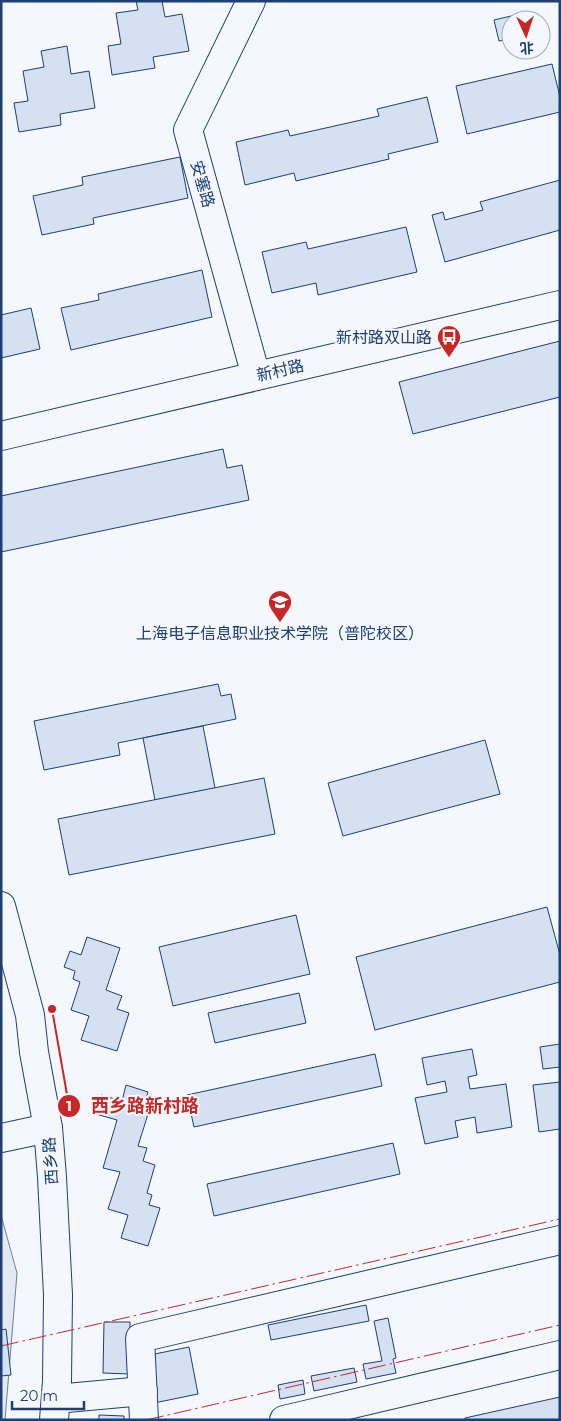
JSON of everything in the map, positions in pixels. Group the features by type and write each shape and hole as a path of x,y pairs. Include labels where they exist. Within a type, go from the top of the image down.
{"street":[{"name":"安塞路","path":"251,1 188,130 256,376"},
{"name":"新村路","path":"1,436 560,305"},
{"name":"西乡路","path":"1,906 30,1015 34,1052 48,1128 58,1295 55,1409"},
{"path":"1,1138 48,1128"},
{"path":"144,1420 140,1338 560,1240"},
{"path":"284,1420 560,1355"},
{"path":"55,1409 143,1391"}],"shaded area":[{"path":"1,1215 17,1273 5,1420 1,1420"}],"building":[{"path":"136,1 162,1 165,17 182,14 189,51 153,57 155,68 112,75 108,46 121,44 116,13 138,10"},
{"path":"501,18 501,41 499,41 494,20"},
{"path":"67,46 71,74 89,71 95,108 60,114 61,125 19,132 14,103 28,101 23,71 44,67 41,51"},
{"path":"552,64 560,97 560,112 467,134 456,86"},
{"path":"427,97 438,142 388,154 389,159 296,181 294,173 245,185 236,142 288,130 290,136 379,116 377,109"},
{"path":"180,157 188,198 93,218 94,224 42,235 33,196 83,185 82,177"},
{"path":"560,180 560,230 445,262 432,215 443,212 445,220 483,210 480,202"},
{"path":"406,227 417,272 318,295 316,283 272,293 262,252 306,242 308,249"},
{"path":"202,270 212,317 71,350 61,308 99,300 98,294"},
{"path":"31,308 40,349 1,358 1,315"},
{"path":"560,341 560,397 413,434 399,382"},
{"path":"223,449 227,468 242,465 249,500 1,552 1,496"},
{"path":"218,684 221,696 231,694 236,719 118,743 120,755 44,770 34,721"},
{"path":"203,726 215,788 155,800 143,738"},
{"path":"485,740 500,794 343,836 328,783"},
{"path":"264,778 275,834 69,875 58,819"},
{"path":"547,907 560,955 560,982 375,1030 356,957"},
{"path":"296,915 310,974 173,1006 159,947"},
{"path":"87,937 120,948 106,990 122,996 117,1009 129,1013 117,1051 81,1040 89,1016 71,1010 80,982 73,979 75,971 64,967 70,951 81,955"},
{"path":"299,993 306,1023 215,1043 208,1013"},
{"path":"560,1044 560,1067 543,1069 540,1047"},
{"path":"472,1049 477,1075 468,1077 470,1089 506,1084 512,1127 477,1133 475,1117 455,1121 458,1137 425,1144 415,1098 447,1092 445,1081 427,1085 422,1058"},
{"path":"375,1054 382,1086 194,1127 187,1095"},
{"path":"560,1082 560,1129 539,1132 533,1085"},
{"path":"126,1085 148,1092 142,1112 148,1114 138,1146 147,1148 143,1161 155,1165 147,1193 152,1195 149,1205 160,1208 148,1246 121,1238 128,1215 108,1209 120,1172 103,1168 117,1120 96,1114 101,1095 122,1101"},
{"path":"393,1143 400,1174 214,1216 207,1184"},
{"path":"366,1305 369,1321 271,1340 268,1325"},
{"path":"388,1318 396,1358 393,1359 396,1373 366,1379 363,1364 382,1361 374,1321"},
{"path":"104,1322 130,1322 130,1374 103,1373"},
{"path":"6,1329 11,1375 1,1376 1,1330"},
{"path":"189,1347 198,1394 154,1403 145,1356"},
{"path":"354,1368 357,1382 314,1391 311,1376"},
{"path":"303,1380 305,1394 280,1399 278,1385"},
{"path":"560,1397 560,1420 465,1420 465,1418"},
{"path":"99,1415 124,1416 124,1420 99,1420"}],"power":[{"path":"1,1346 560,1219"},
{"path":"146,1420 560,1325"}],"place":[{"name":"新村路双山路","path":"449,358"},
{"name":"上海电子信息职业技术学院（普陀校区）","path":"280,623"},
{"name":"西乡路新村路","path":"52,1009"}]}
